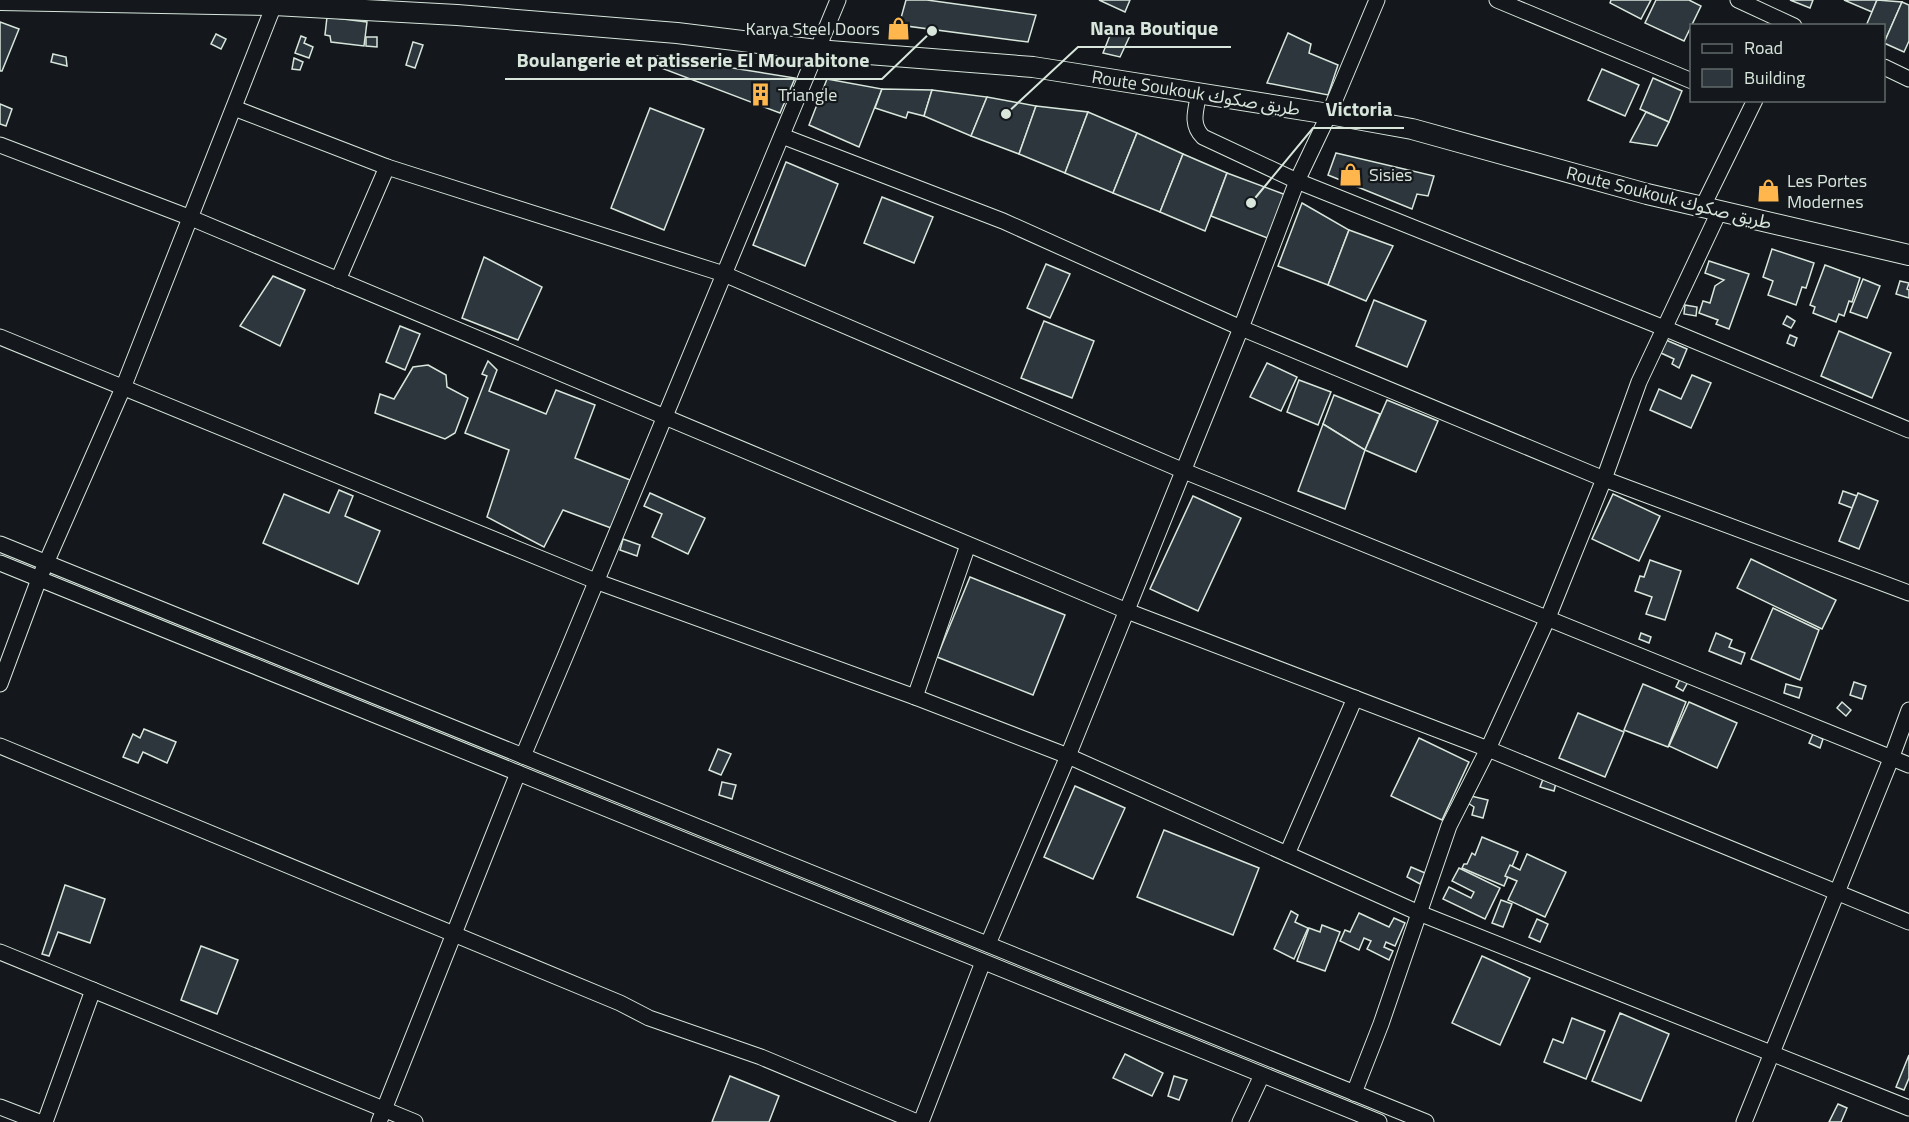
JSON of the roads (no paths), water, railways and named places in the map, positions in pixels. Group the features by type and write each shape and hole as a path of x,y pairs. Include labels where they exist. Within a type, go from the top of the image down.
{"street":[{"name":"Route Soukouk طريق صكوك","path":"0,0 275,3 642,30 817,50 1033,67 1412,129 1710,210 1909,255"},
{"path":"523,756 838,0"},
{"path":"988,945 1184,471 1298,181 1377,0"},
{"path":"1497,0 1690,80"},
{"path":"1737,0 1771,7 1792,24"},
{"path":"0,684 39,579 123,388 275,3"},
{"path":"1885,67 1909,79"},
{"path":"1199,93 1194,120 1197,131 1203,138 1298,181 1664,328 1909,430"},
{"path":"1353,1093 1381,1024 1449,826 1488,749 1547,620 1640,382 1664,328 1749,102"},
{"path":"234,108 387,167 724,273 1184,471 1909,765"},
{"path":"782,136 1003,221 1241,328 1604,479 1909,593"},
{"path":"0,145 191,218 1126,611 1488,749 1909,922"},
{"path":"338,280 387,167"},
{"path":"0,337 597,582 915,696 1068,756 1419,913 1909,1108"},
{"path":"0,544 1426,1122"},
{"path":"915,696 968,545"},
{"path":"0,563 1262,1075 1344,1116 1379,1122"},
{"path":"1287,854 1355,698"},
{"path":"1744,1122 1909,710"},
{"path":"0,746 620,1003 649,1018 761,1057 919,1122 983,962"},
{"path":"381,1116 518,773"},
{"path":"0,952 93,990 381,1116 415,1122"},
{"path":"45,1122 93,990"},
{"path":"1240,1122 1262,1075"},
{"path":"0,1107 39,1122"}],"place":[{"name":"Karya Steel Doors","path":"898,29"},
{"name":"Boulangerie et patisserie El Mourabitone","path":"932,31"},
{"name":"Triangle","path":"760,95"},
{"name":"Nana Boutique","path":"1006,114"},
{"name":"Sisies","path":"1351,175"},
{"name":"Les Portes Modernes","path":"1769,191"},
{"name":"Victoria","path":"1251,203"}]}
